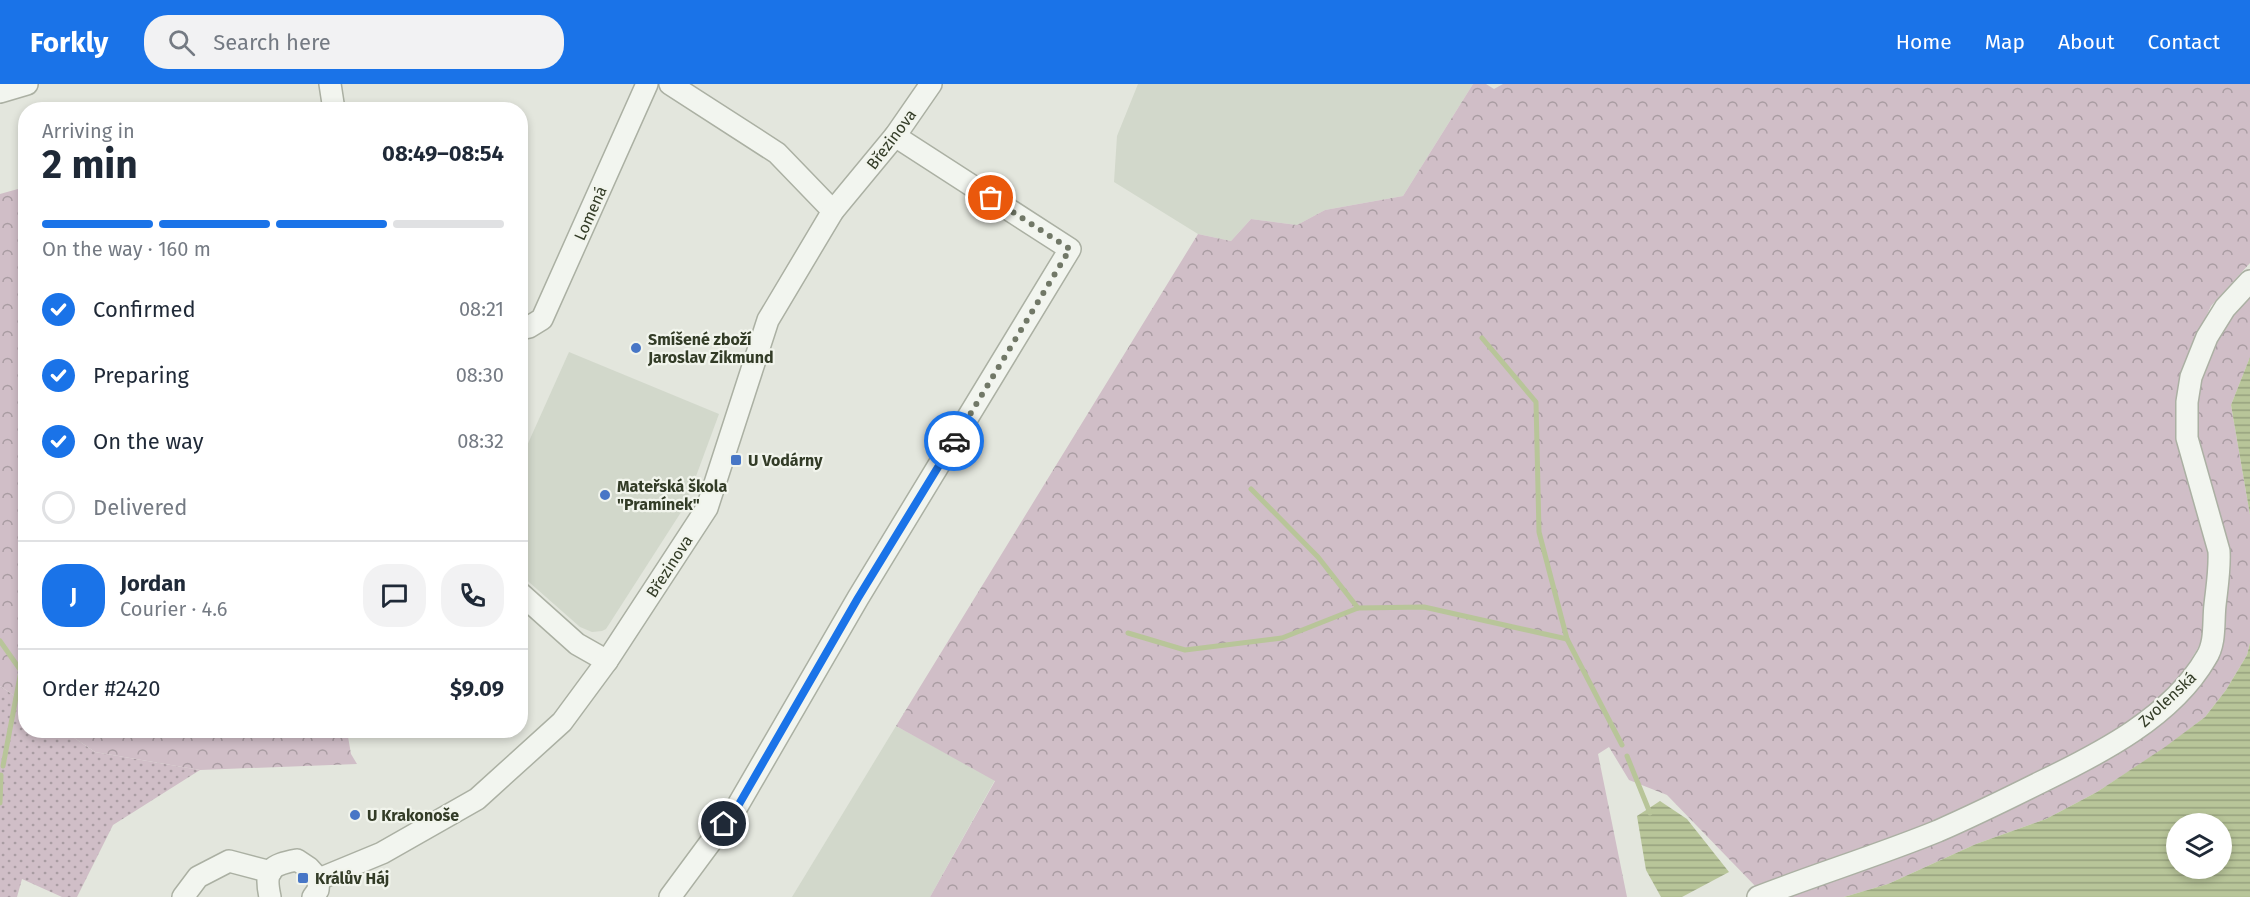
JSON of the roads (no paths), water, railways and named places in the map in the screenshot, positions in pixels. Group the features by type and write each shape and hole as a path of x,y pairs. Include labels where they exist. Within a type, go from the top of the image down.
{"street":[{"path":"0,92 27,84"},
{"path":"330,84 333,102"},
{"name":"Lomená","path":"528,327 542,319 647,84"},
{"path":"670,84 777,153 833,211"},
{"name":"Březinova","path":"271,872 277,864 297,860 309,868 320,891 382,852 477,799 562,722 607,661 707,508 768,320 833,211 895,136 931,84"},
{"path":"670,897 738,806 858,598 1070,249 895,136"},
{"name":"Zvolenská","path":"1758,897 1938,831 2074,766 2113,745 2137,728 2175,696 2196,673 2208,656 2213,636 2214,607 2220,566 2219,551 2187,438 2187,402 2191,377 2207,337 2224,308 2250,281"},
{"path":"528,600 577,644 607,661"},
{"path":"183,897 198,877 229,861 271,872 267,881 270,897"}],"waterway":[{"path":"1482,338 1536,402 1539,532 1567,639 1622,745"},
{"path":"1251,489 1318,557 1358,608 1424,607 1567,639"},
{"path":"1128,633 1185,650 1282,638 1358,608"},
{"path":"0,641 18,667"},
{"path":"3,766 18,687"},
{"path":"1627,756 1650,813"},
{"path":"0,803 1,775"}],"place":[{"name":"Smíšené zboží Jaroslav Zikmund","path":"636,348"},
{"name":"U Vodárny","path":"736,460"},
{"name":"Mateřská škola \"Pramínek\"","path":"605,495"},
{"name":"U Krakonoše","path":"355,815"},
{"name":"Králův Háj","path":"303,878"}]}
